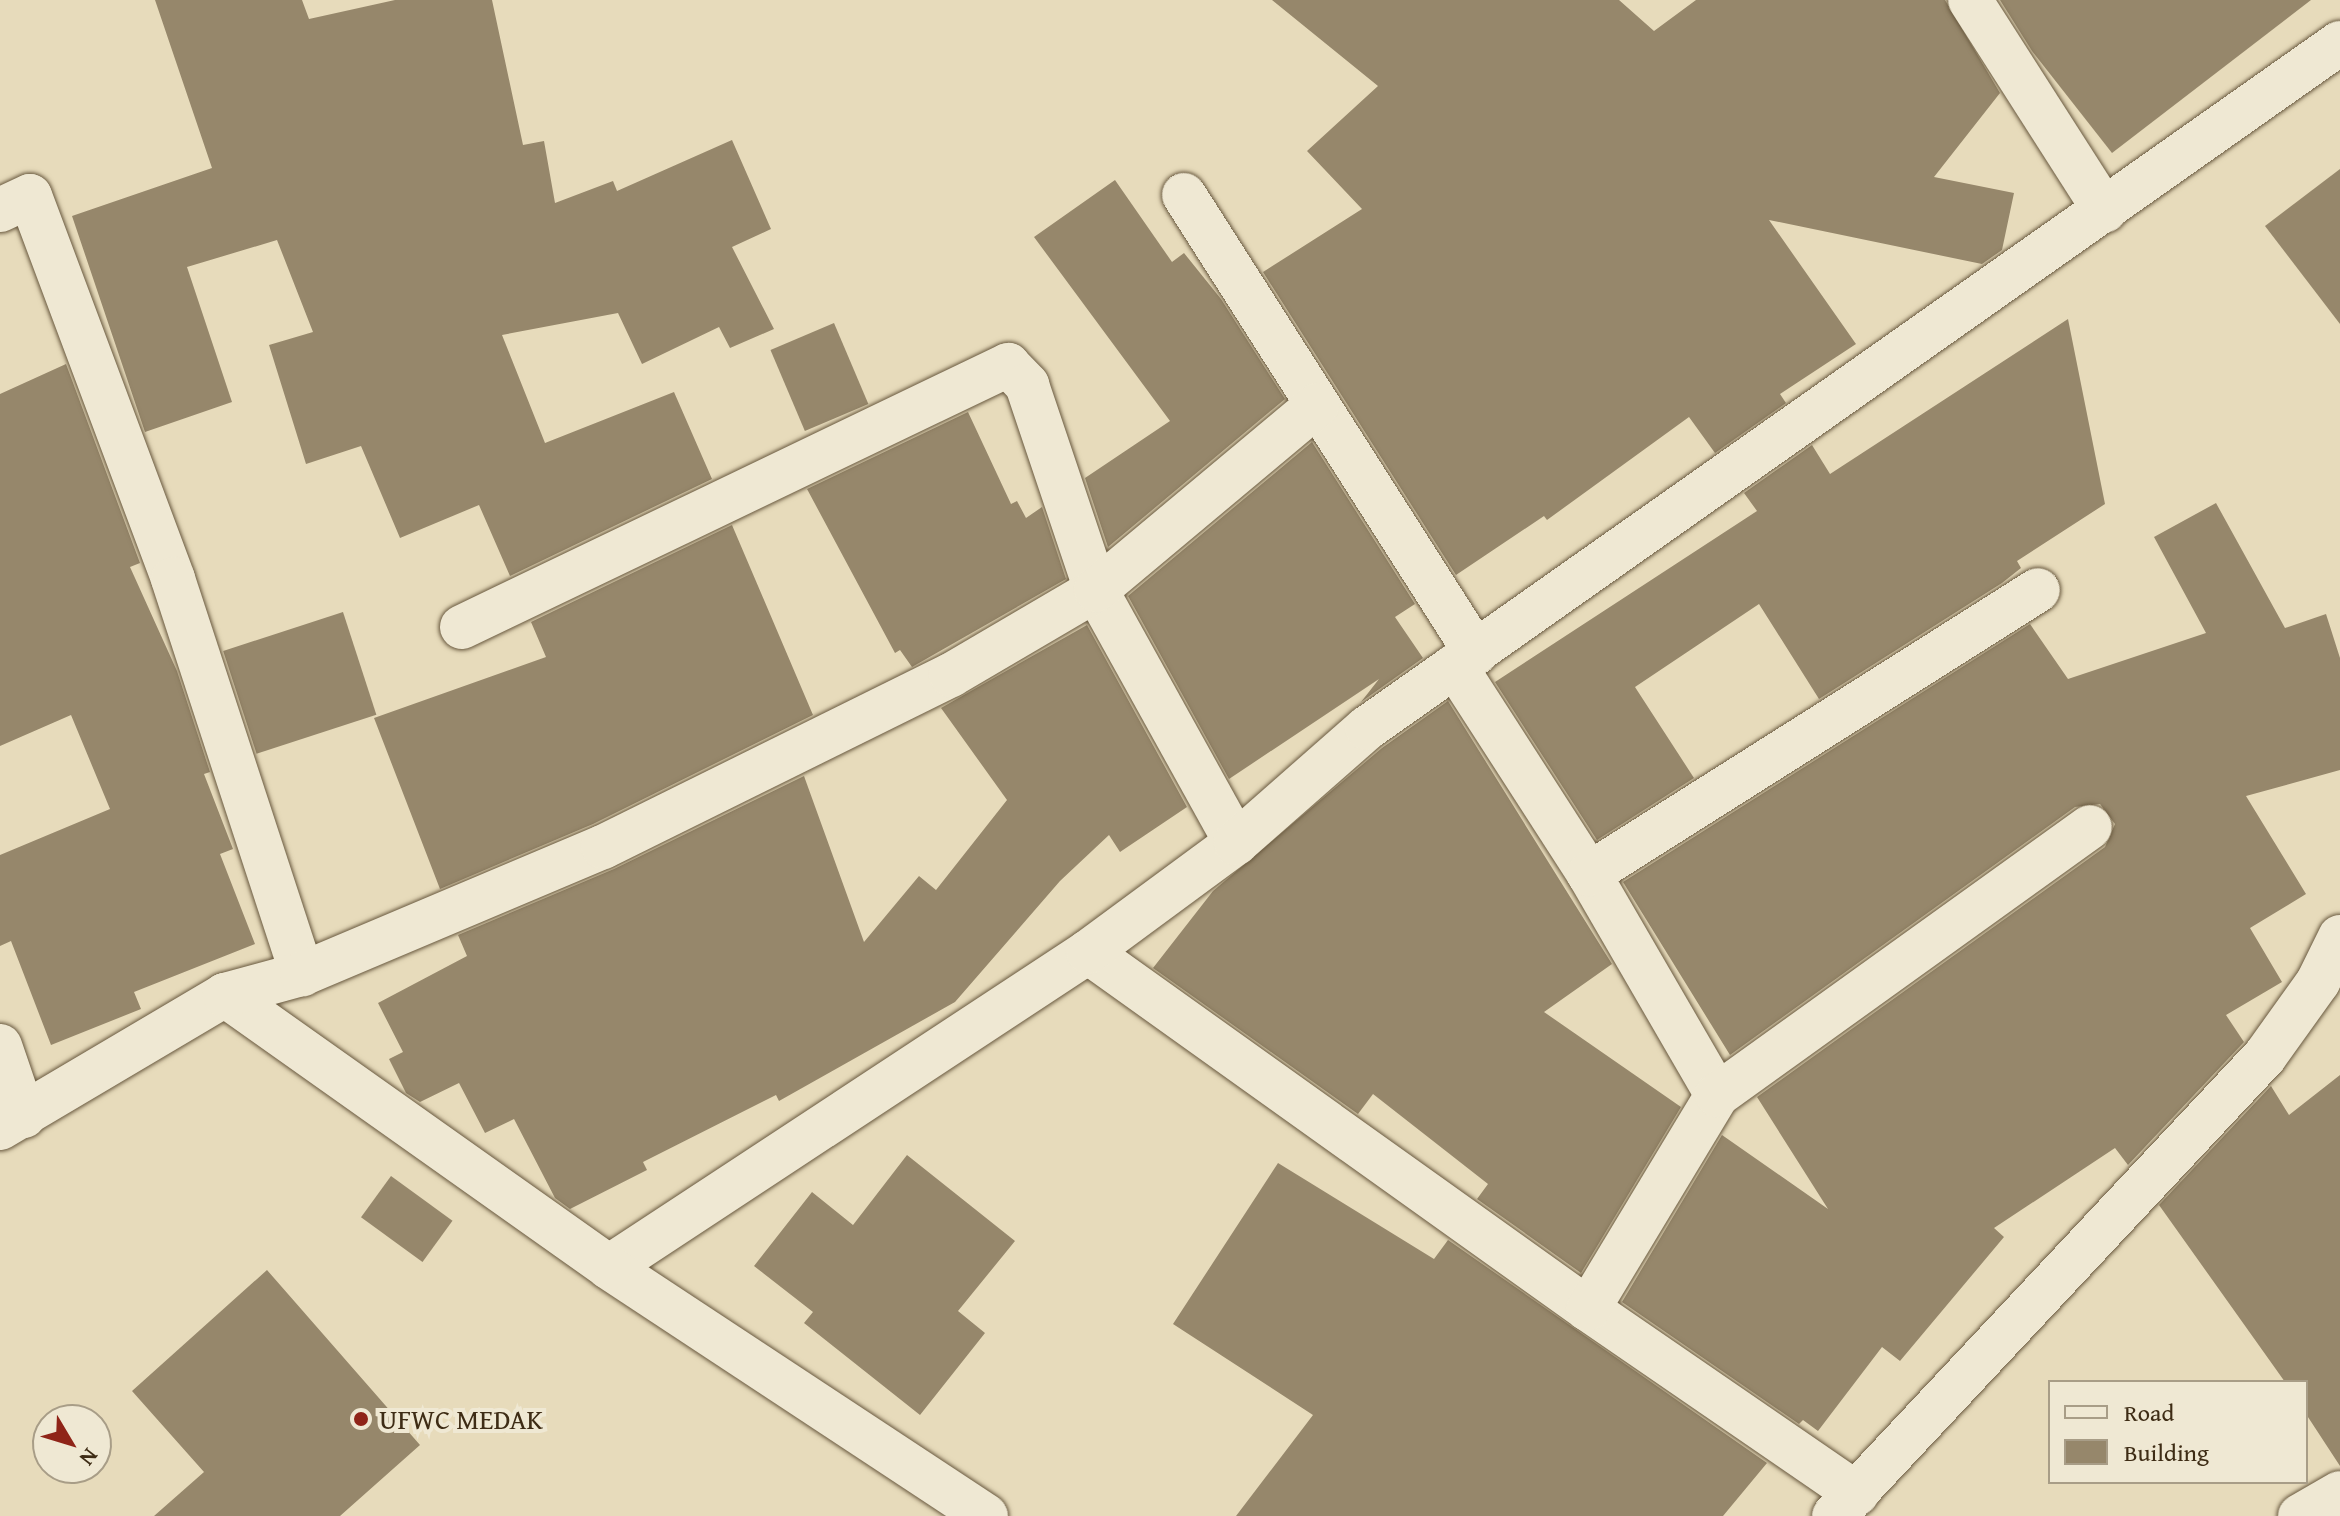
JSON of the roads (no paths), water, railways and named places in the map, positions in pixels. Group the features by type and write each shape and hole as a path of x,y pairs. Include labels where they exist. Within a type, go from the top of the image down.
{"street":[{"path":"1970,0 2105,211"},
{"path":"609,1267 1088,952 1236,843 1367,728 2340,43"},
{"path":"1184,195 1317,405 1717,1095"},
{"path":"0,210 30,196 173,579 302,974"},
{"path":"462,627 1008,365 1027,385 1096,590 1236,843"},
{"path":"0,1046 12,1122 225,995 302,974 603,847 951,675 1096,590 1317,405"},
{"path":"1589,874 2038,590"},
{"path":"1588,1309 1717,1095 2090,827"},
{"path":"1088,952 1588,1309 1845,1505 2265,1056 2318,982 2340,937"},
{"path":"225,995 609,1267 986,1516"},
{"path":"2300,1516 2340,1493"}],"place":[{"name":"UFWC MEDAK","path":"361,1419"}]}
